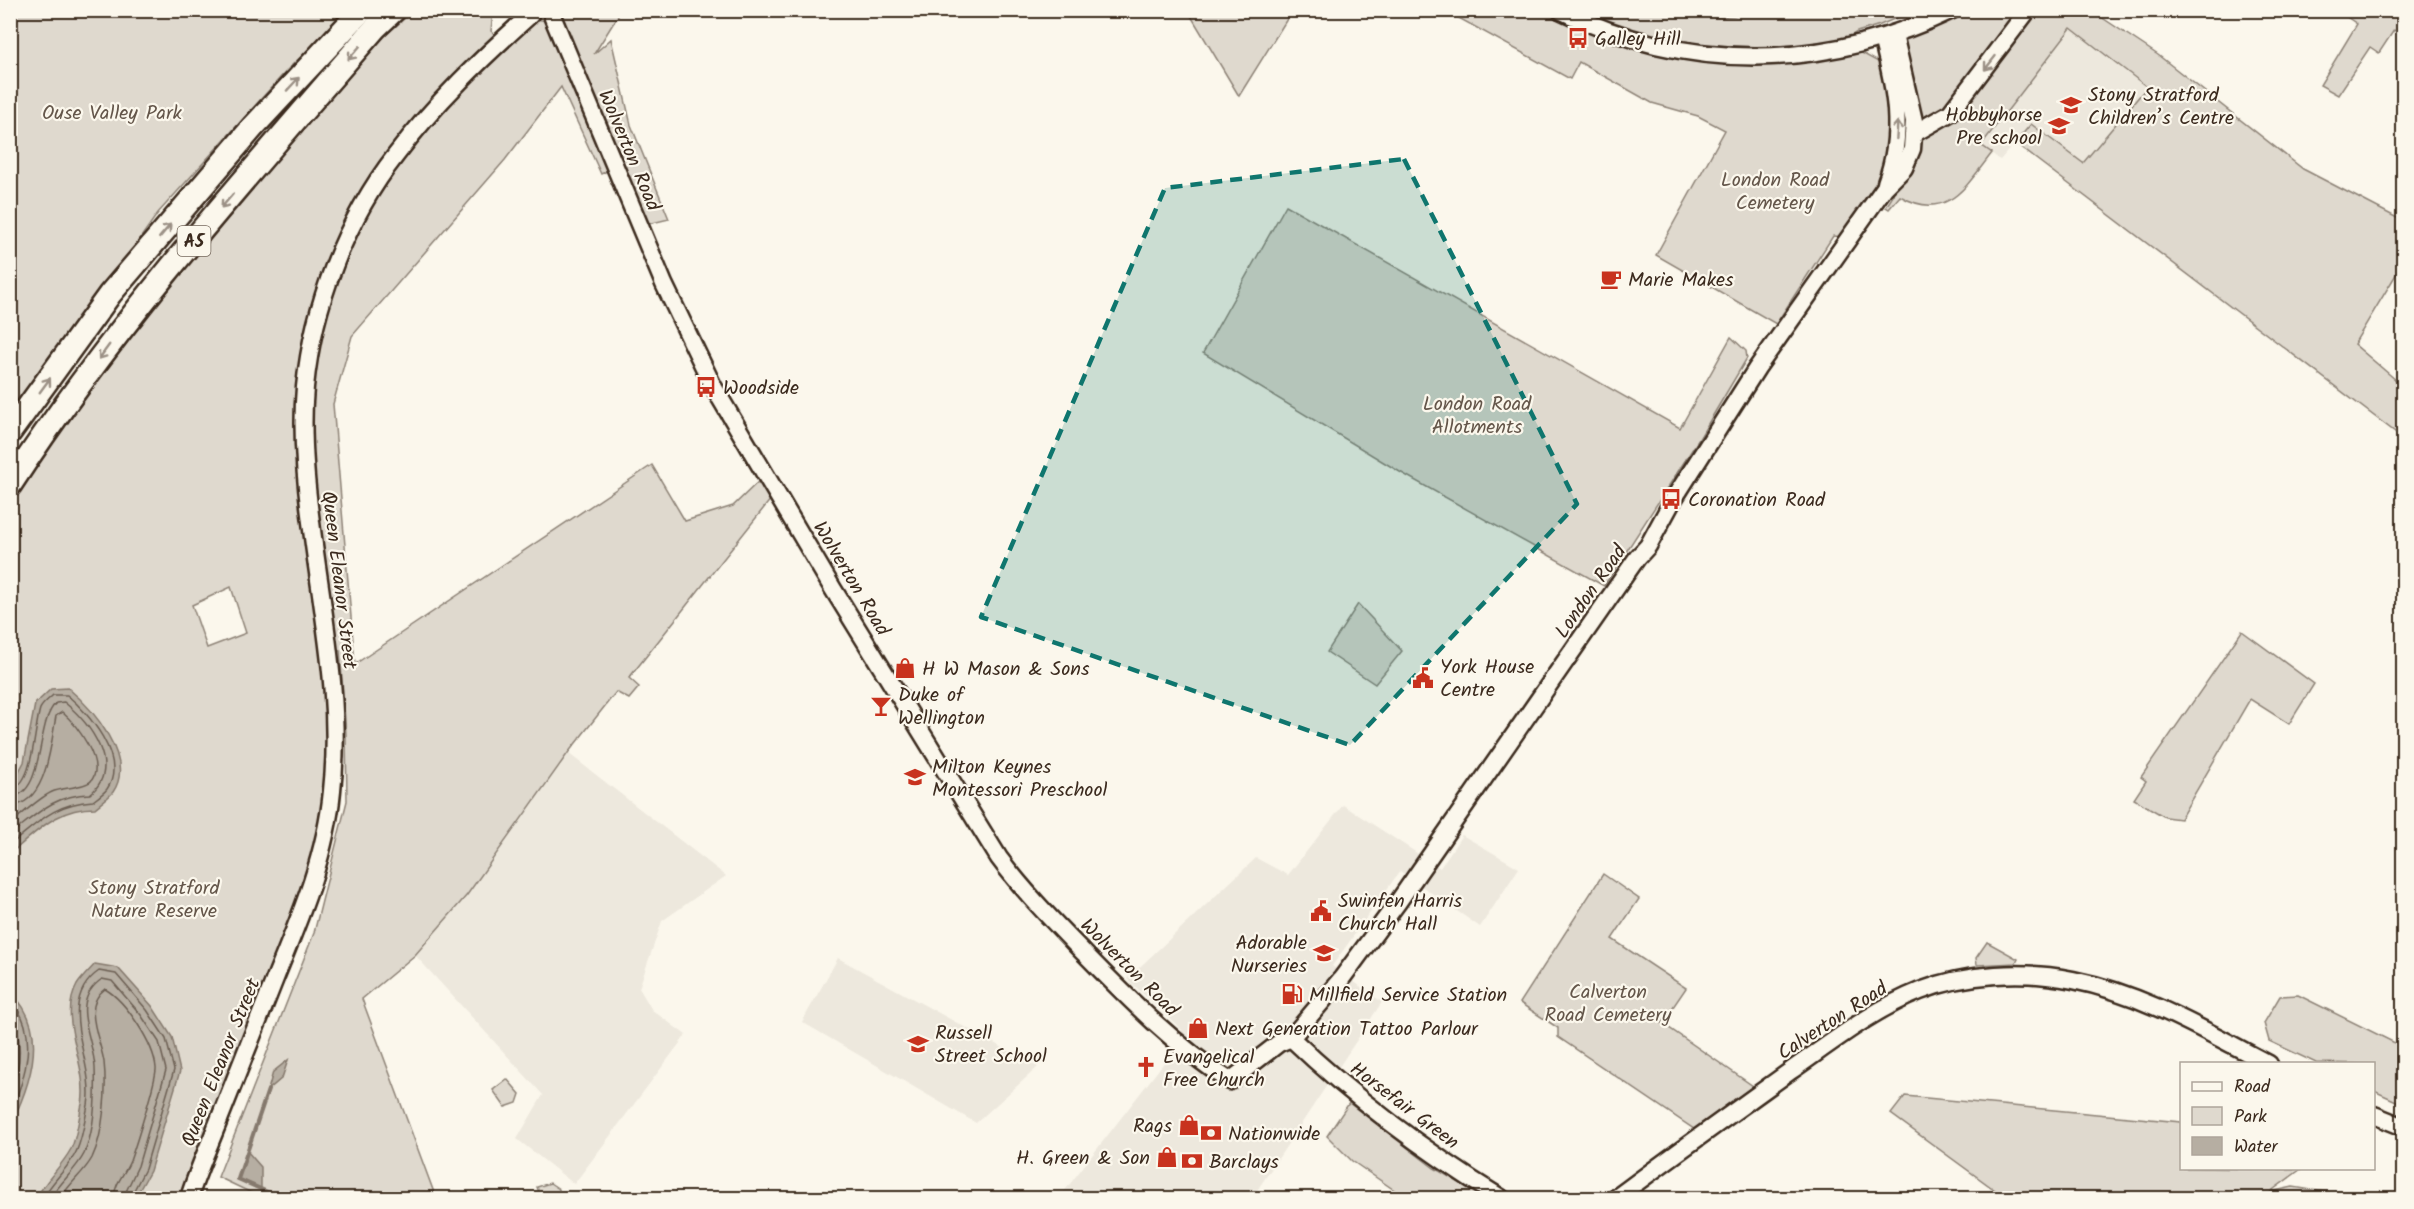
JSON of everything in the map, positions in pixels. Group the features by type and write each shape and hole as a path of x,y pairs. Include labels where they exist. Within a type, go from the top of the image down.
{"highway":[{"name":"A5","path":"10,432 110,294 253,127 362,10"},
{"name":"A5","path":"10,485 129,317 279,139 375,28 394,10"}],"street":[{"path":"1560,10 1602,28 1668,48 1736,57 1778,57 1824,53 1888,36 1952,10"},
{"path":"529,13 541,21 556,14"},
{"name":"Queen Eleanor Street","path":"189,1198 305,905 322,848 332,793 333,702 329,650 306,479 303,439 305,387 319,316 334,267 354,223 395,156 440,102 529,13"},
{"path":"1915,133 1950,113 2026,13"},
{"name":"Wolverton Road","path":"556,14 664,284 713,386 833,589 999,858 1020,886 1127,998 1179,1044 1230,1081"},
{"name":"London Road","path":"1230,1081 1279,1043 1291,1038 1342,978 1398,902 1637,558 1648,546 1734,403 1818,279 1885,187 1904,168 1915,133 1908,88 1888,36"},
{"name":"London Road","path":"1885,187 1895,157 1898,120 1888,36"},
{"name":"Calverton Road","path":"1616,1198 1849,1029 1921,991 1965,979 2015,975 2071,979 2134,996 2265,1062"},
{"name":"Horsefair Green","path":"1291,1038 1340,1084 1434,1154 1501,1198"},
{"path":"2375,1116 2403,1126"}],"highlighted area":[{"path":"1404,159 1577,504 1350,745 981,617 1165,188"}],"shaded area":[{"name":"Stony Stratford Children’s Centre","path":"2071,28 2148,86 2083,163 2031,124 2000,160 1981,145"},
{"path":"568,753 726,876 662,921 639,988 652,1010 686,1035 574,1184 517,1139 543,1095 415,955 467,895"},
{"path":"1343,805 1440,868 1462,835 1519,868 1480,927 1400,871 1332,966 1382,1002 1252,1198 1059,1198 1173,1051 1182,1030 1127,979 1256,858 1288,875"},
{"name":"Russell Street School","path":"838,958 1038,1067 976,1123 802,1022"}],"green space":[{"name":"London Road Cemetery","path":"1702,10 1718,17 1796,10 1913,11 1857,32 1825,52 1860,52 1882,64 1891,108 1889,154 1879,183 1867,204 1843,237 1833,236 1776,324 1656,255 1725,130 1698,116 1652,103 1579,62 1570,79 1446,11"},
{"name":"Ouse Valley Park","path":"11,11 349,11 289,68 158,213 11,421"},
{"name":"Stony Stratford Nature Reserve","path":"413,11 493,11 491,31 502,41 535,19 547,21 558,11 621,11 594,54 611,39 631,125 669,219 644,225 615,167 601,174 561,87 505,160 352,336 333,404 355,664 652,465 685,521 733,506 760,480 771,499 629,678 639,687 629,699 616,692 568,753 467,895 415,955 362,999 436,1198 262,1198 218,1177 314,933 347,801 346,734 340,651 330,650 333,702 322,848 189,1198 11,1198 11,502 114,352 273,160 386,35","holes":["231,587 246,633 207,648 192,605"]},
{"path":"1188,11 1292,11 1239,96"},
{"path":"1952,11 2021,11 1942,111 1921,122 1902,41"},
{"path":"2033,11 2092,11 2158,55 2303,169 2403,221 2403,263 2354,344 2403,386 2403,438 2015,143 2031,124 2083,163 2147,87 2071,28 1981,145 1992,153 1964,188 1943,203 1931,205 1916,203 1900,196 1889,209 1886,207 1893,196 1904,100 1930,131"},
{"path":"2338,11 2404,11 2403,36 2394,30 2379,53 2370,47 2338,95 2320,85 2357,24"},
{"name":"London Road Allotments","path":"1286,205 1680,428 1731,337 1746,351 1747,358 1699,439 1604,586 1400,472 1203,353"},
{"path":"1358,604 1402,651 1375,684 1327,652"},
{"path":"2242,631 2314,684 2289,724 2250,699 2180,819 2165,817 2134,799 2146,781 2141,777"},
{"name":"Calverton Road Cemetery","path":"1603,874 1639,899 1612,939 1686,988 1662,1023 1753,1086 1694,1129 1558,1037 1558,1028 1520,1003"},
{"path":"1987,942 2018,959 2016,963 1977,965 1976,958"},
{"path":"2298,995 2403,1047 2403,1104 2375,1091 2375,1062 2314,1062 2269,1041 2264,1023 2280,996"},
{"path":"507,1079 520,1094 517,1103 505,1107 493,1090"},
{"path":"1905,1096 2180,1122 2180,1170 2300,1170 2270,1192 2293,1187 2362,1198 2006,1198 1891,1114"},
{"path":"1349,1103 1434,1168 1485,1198 1406,1198 1352,1161 1327,1136"},
{"path":"550,1183 559,1189 558,1198 541,1198 537,1187"}],"water":[{"path":"68,688 88,708 108,735 119,765 119,779 113,792 95,808 82,809 59,816 11,853 11,786 24,762 35,704 51,689"},
{"path":"95,964 118,968 152,1006 172,1037 180,1071 150,1171 135,1198 36,1198 67,1156 76,1133 83,1089 70,1013 77,985"},
{"path":"11,993 23,1007 30,1023 33,1057 25,1092 11,1124"},
{"path":"288,1060 282,1078 268,1090 273,1072"},
{"path":"247,1151 261,1167 261,1190 238,1179"}],"waterway":[{"path":"268,1090 238,1179 281,1198"},
{"path":"2357,1198 2371,1194 2382,1198"}],"place":[{"name":"Galley Hill","path":"1578,38"},
{"name":"Stony Stratford Children’s Centre","path":"2071,105"},
{"name":"Hobbyhorse Pre school","path":"2059,126"},
{"name":"Marie Makes","path":"1611,279"},
{"name":"Woodside","path":"706,387"},
{"name":"Coronation Road","path":"1671,499"},
{"name":"H W Mason & Sons","path":"905,668"},
{"name":"York House Centre","path":"1423,678"},
{"name":"Duke of Wellington","path":"881,706"},
{"name":"Milton Keynes Montessori Preschool","path":"915,777"},
{"name":"Swinfen Harris Church Hall","path":"1321,911"},
{"name":"Adorable Nurseries","path":"1324,953"},
{"name":"Millfield Service Station","path":"1292,994"},
{"name":"Next Generation Tattoo Parlour","path":"1198,1028"},
{"name":"Russell Street School","path":"918,1044"},
{"name":"Evangelical Free Church","path":"1146,1067"},
{"name":"Rags","path":"1189,1125"},
{"name":"Nationwide","path":"1211,1133"},
{"name":"H. Green & Son","path":"1167,1157"},
{"name":"Barclays","path":"1192,1161"}]}
